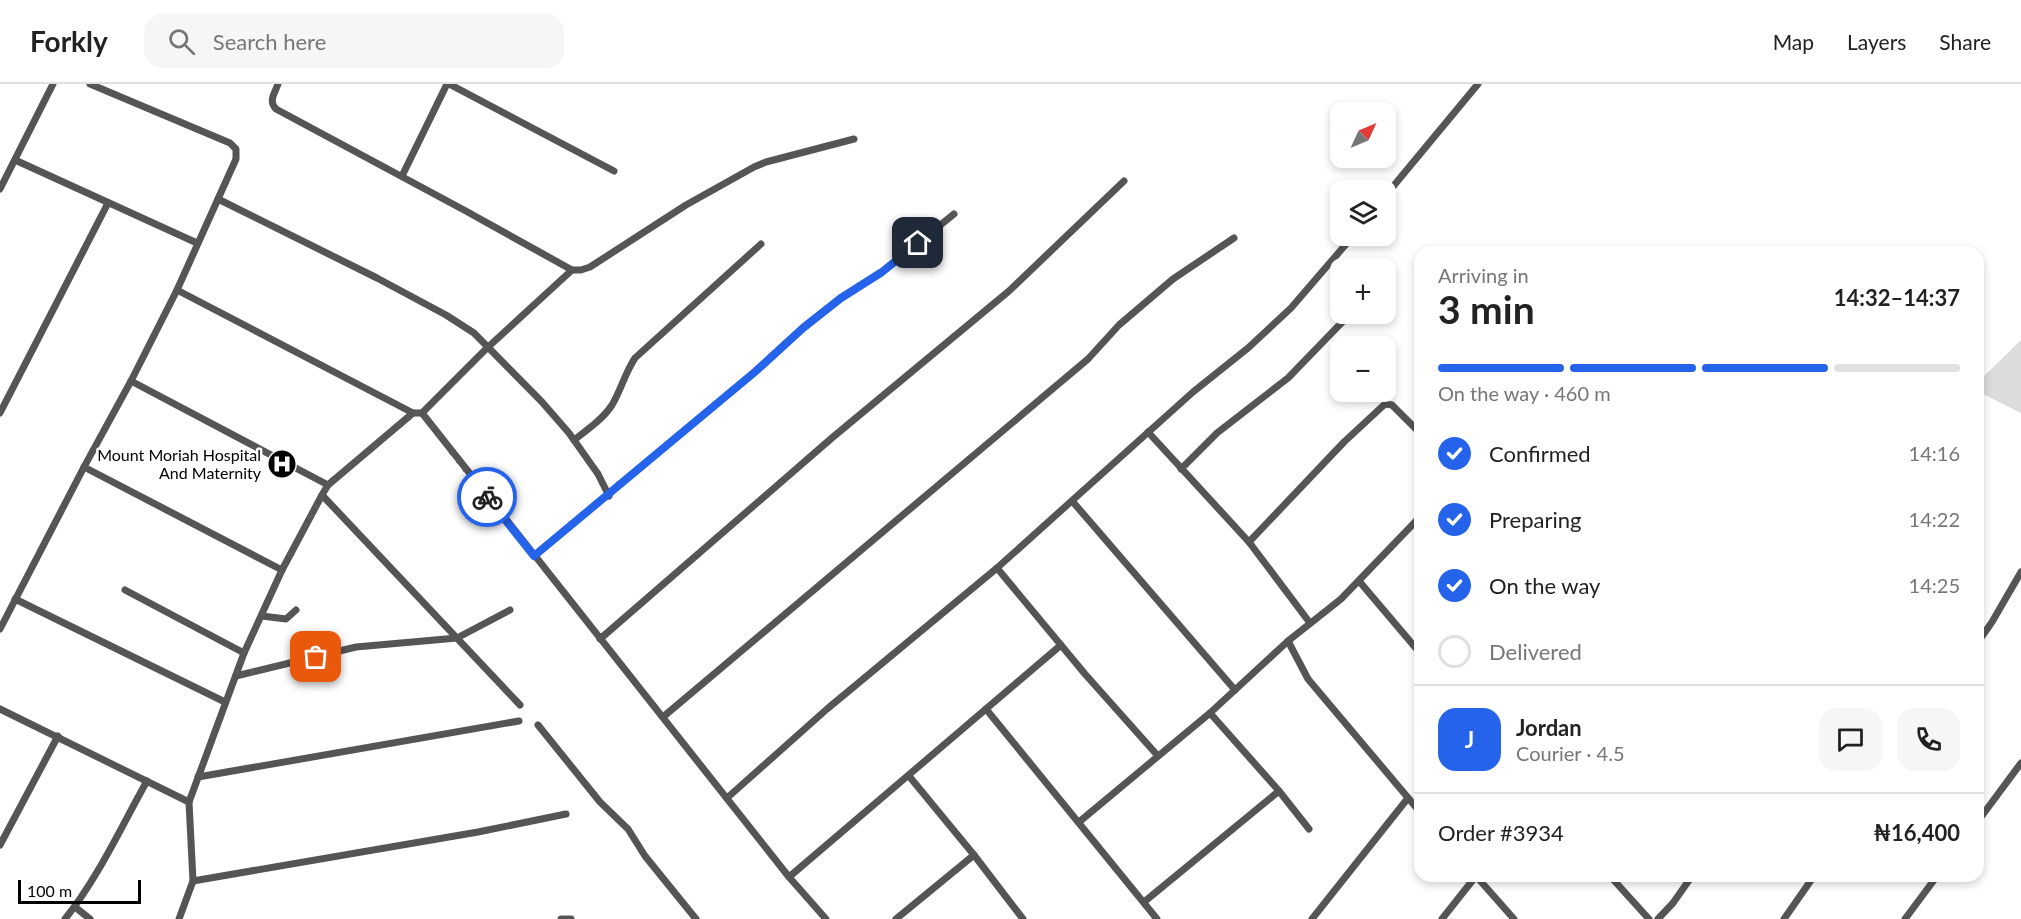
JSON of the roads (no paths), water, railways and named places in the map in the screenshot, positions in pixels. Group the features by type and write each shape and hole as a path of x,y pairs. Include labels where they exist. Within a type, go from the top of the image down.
{"street":[{"path":"0,189 53,84"},
{"path":"0,629 177,290 236,159 236,149 230,143 90,84"},
{"path":"278,84 271,101 276,109 572,270 590,267 686,205 754,167 854,139"},
{"path":"402,176 448,84 614,171"},
{"path":"1396,183 1478,84"},
{"path":"15,160 198,243"},
{"path":"600,639 833,438 1009,291 1124,181"},
{"path":"218,199 446,315 474,333 542,402 598,474 609,496"},
{"path":"0,413 108,203"},
{"path":"534,556 609,496 803,328 841,298 882,272 954,214"},
{"path":"663,717 1088,359 1119,325 1164,287 1234,238"},
{"path":"574,441 613,404 635,358 760,244"},
{"path":"727,798 827,709 1073,502 1193,392 1248,348 1291,308 1344,246"},
{"path":"179,919 193,881 189,802 244,653 282,570 328,484 418,413 572,270"},
{"path":"177,290 418,413 789,877 826,919"},
{"path":"1181,468 1217,434 1288,378 1340,324"},
{"path":"131,381 328,484"},
{"path":"1249,542 1344,441 1385,404 1392,405 1414,427"},
{"path":"1148,432 1249,542 1310,623"},
{"path":"84,467 282,570"},
{"path":"322,495 520,705"},
{"path":"1073,502 1235,690"},
{"path":"1079,822 1210,714 1288,641 1359,581 1414,523"},
{"path":"997,568 1158,756"},
{"path":"1984,632 2021,572"},
{"path":"1359,581 1414,646"},
{"path":"125,590 244,653"},
{"path":"15,599 225,702"},
{"path":"262,616 286,619 296,610"},
{"path":"236,676 356,647 457,638 510,610"},
{"path":"1288,641 1308,679 1414,805"},
{"path":"789,877 1061,645"},
{"path":"0,708 189,802"},
{"path":"986,709 1157,919"},
{"path":"1210,714 1309,828"},
{"path":"198,777 519,721"},
{"path":"538,725 600,802 628,829 645,856 696,919"},
{"path":"0,845 58,736"},
{"path":"1984,813 2021,763"},
{"path":"909,776 1023,919"},
{"path":"65,919 75,907 147,781"},
{"path":"1144,902 1279,791"},
{"path":"1311,919 1408,798"},
{"path":"193,881 478,832 566,814"},
{"path":"896,919 974,855"},
{"path":"1442,919 1471,882"},
{"path":"1481,882 1514,919"},
{"path":"1615,882 1648,919"},
{"path":"1658,919 1688,882"},
{"path":"1784,919 1810,882"},
{"path":"1905,919 1933,882"},
{"path":"75,907 90,919"},
{"path":"561,919 571,919"}],"place":[{"name":"Mount Moriah Hospital And Maternity","path":"282,464"}]}
